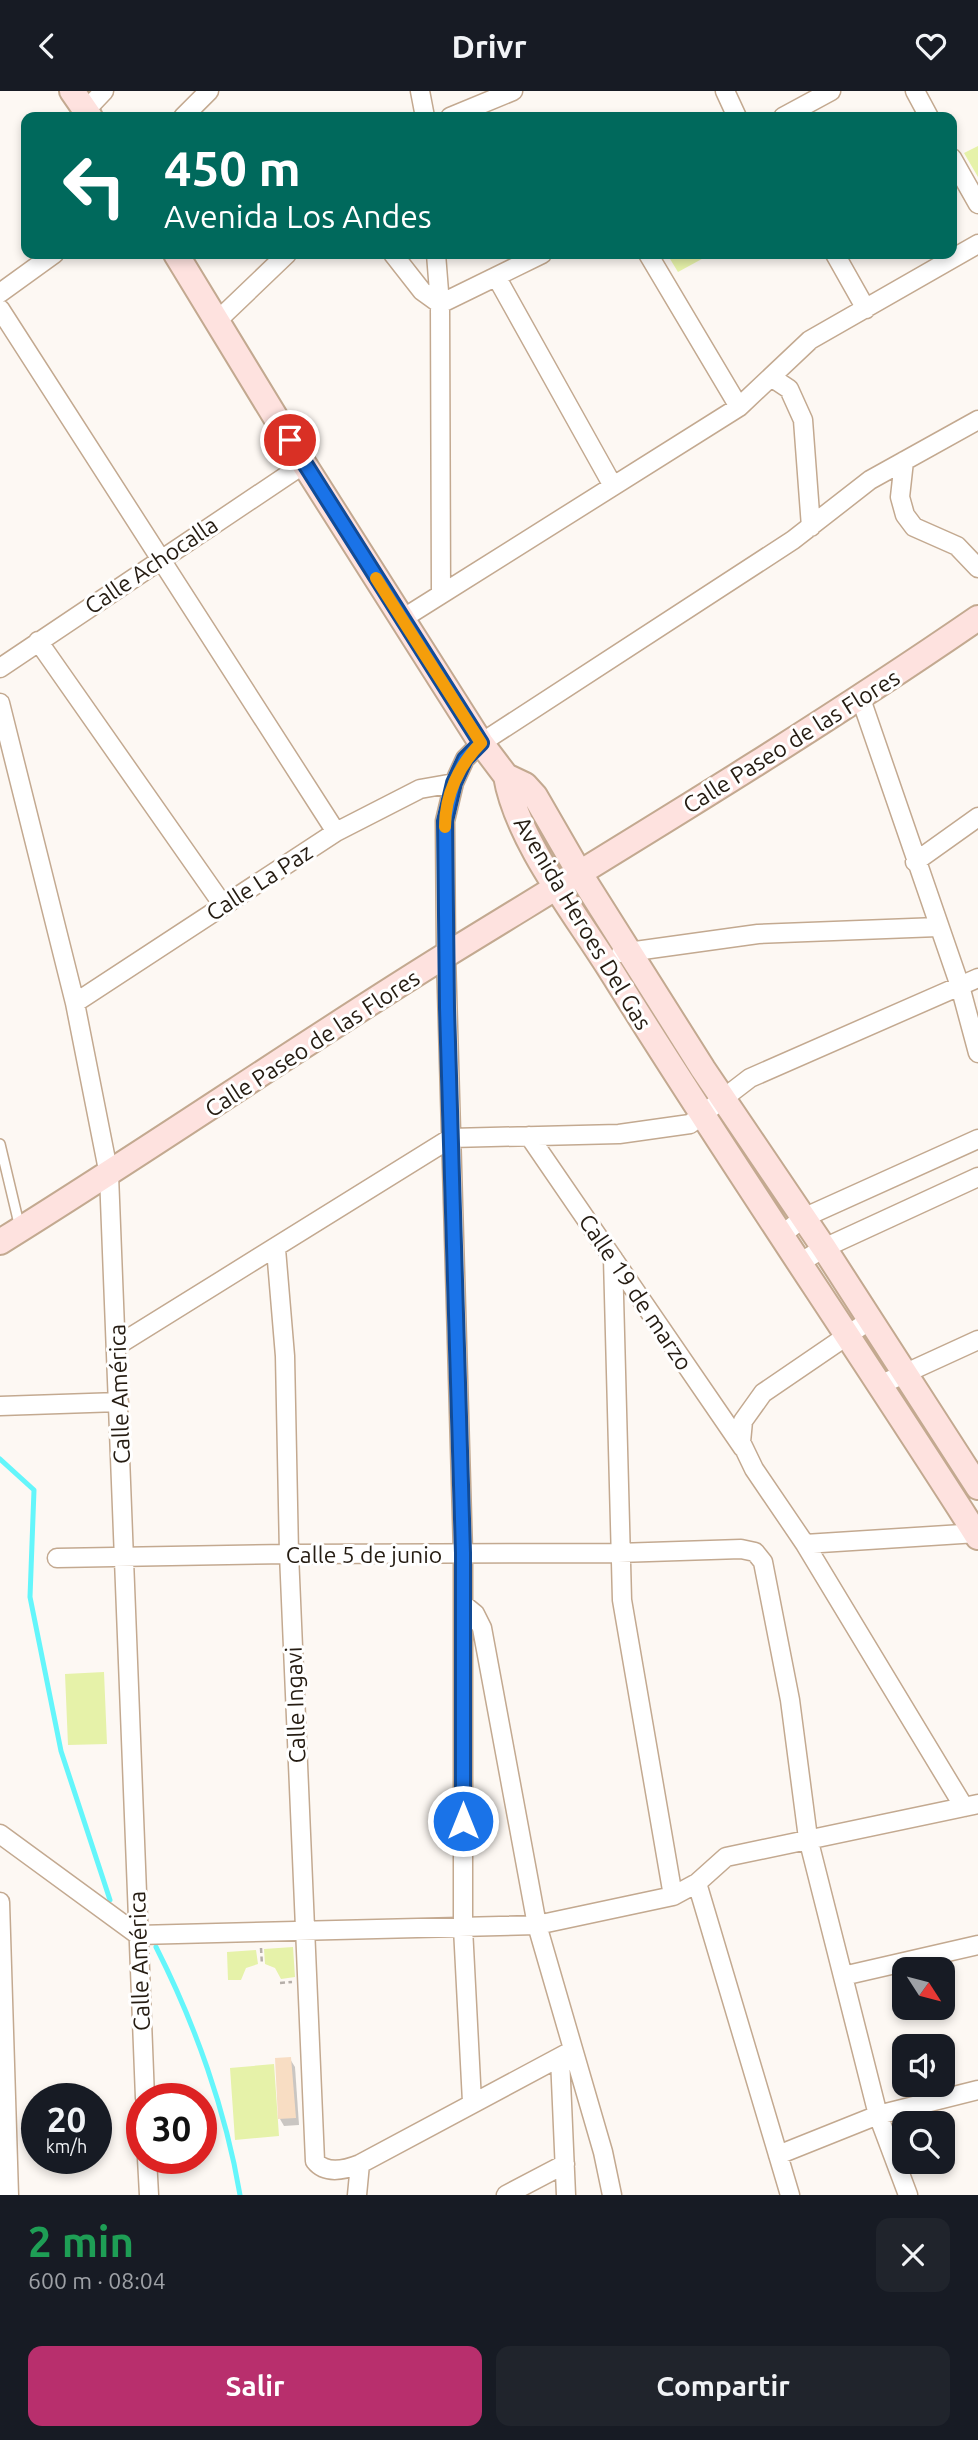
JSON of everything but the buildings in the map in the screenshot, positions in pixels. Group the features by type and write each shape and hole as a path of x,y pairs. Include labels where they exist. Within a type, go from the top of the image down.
{"street":[{"path":"82,106 104,91"},
{"path":"188,112 209,91"},
{"path":"420,91 424,112"},
{"path":"462,112 513,91"},
{"path":"725,91 735,112"},
{"path":"792,112 831,91"},
{"path":"915,91 926,112"},
{"path":"957,167 978,205"},
{"path":"957,256 978,244"},
{"path":"0,293 47,259"},
{"path":"179,259 402,619 481,743 506,776"},
{"path":"217,321 282,259"},
{"path":"397,259 422,291 440,304"},
{"path":"436,259 440,304 441,593"},
{"path":"440,304 533,259"},
{"path":"651,259 739,407"},
{"path":"838,259 866,309"},
{"path":"402,619 739,407 810,340 952,259"},
{"path":"497,278 613,486"},
{"path":"0,309 336,832"},
{"path":"771,377 789,389 803,420 811,527"},
{"path":"472,2102 463,1928 464,1605 446,956 445,821 454,783 465,759 481,743 811,527 870,480 978,420"},
{"path":"904,461 900,497 905,515 914,527 957,546 978,568"},
{"name":"Calle Achocalla","path":"0,668 304,464"},
{"name":"Calle Paseo de las Flores","path":"10,1236 109,1175 446,956 861,699 978,618"},
{"path":"38,641 223,905"},
{"path":"861,699 915,862 960,986 978,1053"},
{"name":"Calle América","path":"0,703 75,1003 109,1175 118,1345 144,2083"},
{"name":"Avenida Heroes Del Gas","path":"506,776 525,785 535,796 580,874 723,1100 824,1248 978,1487"},
{"name":"Avenida Heroes Del Gas","path":"506,776 514,810 558,889 702,1117 849,1333 977,1535"},
{"name":"Calle La Paz","path":"75,1003 336,832 420,789 454,783"},
{"path":"915,862 978,817"},
{"path":"602,956 758,934 938,927"},
{"path":"118,1345 276,1249 450,1138 667,1129 690,1124 750,1078 978,978"},
{"name":"Calle 19 de marzo","path":"529,1136 743,1448 971,1806"},
{"path":"782,1235 803,1218 978,1139"},
{"path":"800,1262 824,1248 978,1177"},
{"name":"Calle Ingavi","path":"276,1249 285,1356 289,1553 315,2161 320,2167 328,2169 344,2170 360,2164"},
{"path":"613,1258 618,1553 622,1600 673,1896"},
{"path":"743,1448 741,1428 754,1403 763,1393 870,1320"},
{"path":"882,1384 978,1340"},
{"path":"0,1406 119,1402"},
{"path":"805,1544 977,1535"},
{"name":"Calle 5 de junio","path":"57,1558 289,1553 618,1553 741,1549 755,1552 763,1562 790,1700 808,1838"},
{"path":"464,1605 475,1614 482,1627 537,1925 567,2054 612,2195"},
{"path":"0,1834 138,1935 463,1928 537,1925 673,1896 696,1883 726,1857 971,1806"},
{"path":"808,1838 878,2115 908,2195"},
{"path":"696,1883 790,2195"},
{"path":"0,1902 6,2191"},
{"path":"843,1976 978,1945"},
{"path":"357,2195 360,2164 472,2102 567,2054"},
{"path":"566,2195 567,2054"},
{"path":"778,2155 878,2115 978,2090"},
{"path":"506,2195 565,2164"},
{"path":"148,2174 149,2195"}],"lane":[{"path":"0,1144 10,1236"}],"green space":[{"path":"978,146 978,177 964,153"},
{"path":"670,259 702,259 678,272"},
{"path":"104,1672 107,1744 68,1745 65,1674"},
{"path":"293,1947 295,1977 281,1979 275,1968 265,1964 264,1949"},
{"path":"256,1950 258,1964 246,1968 241,1980 228,1980 227,1952"},
{"path":"274,2064 279,2136 235,2140 230,2068"}],"waterway":[{"path":"0,1459 34,1490 30,1597 61,1751 110,1900"},
{"path":"156,1947 184,2006 218,2100 240,2195"}],"slow traffic":[{"path":"376,578 481,743 465,759 454,783 445,827"}],"route":[{"path":"290,440 481,743 465,759 454,783 445,821 450,1138 464,1605 463,1821"}]}
